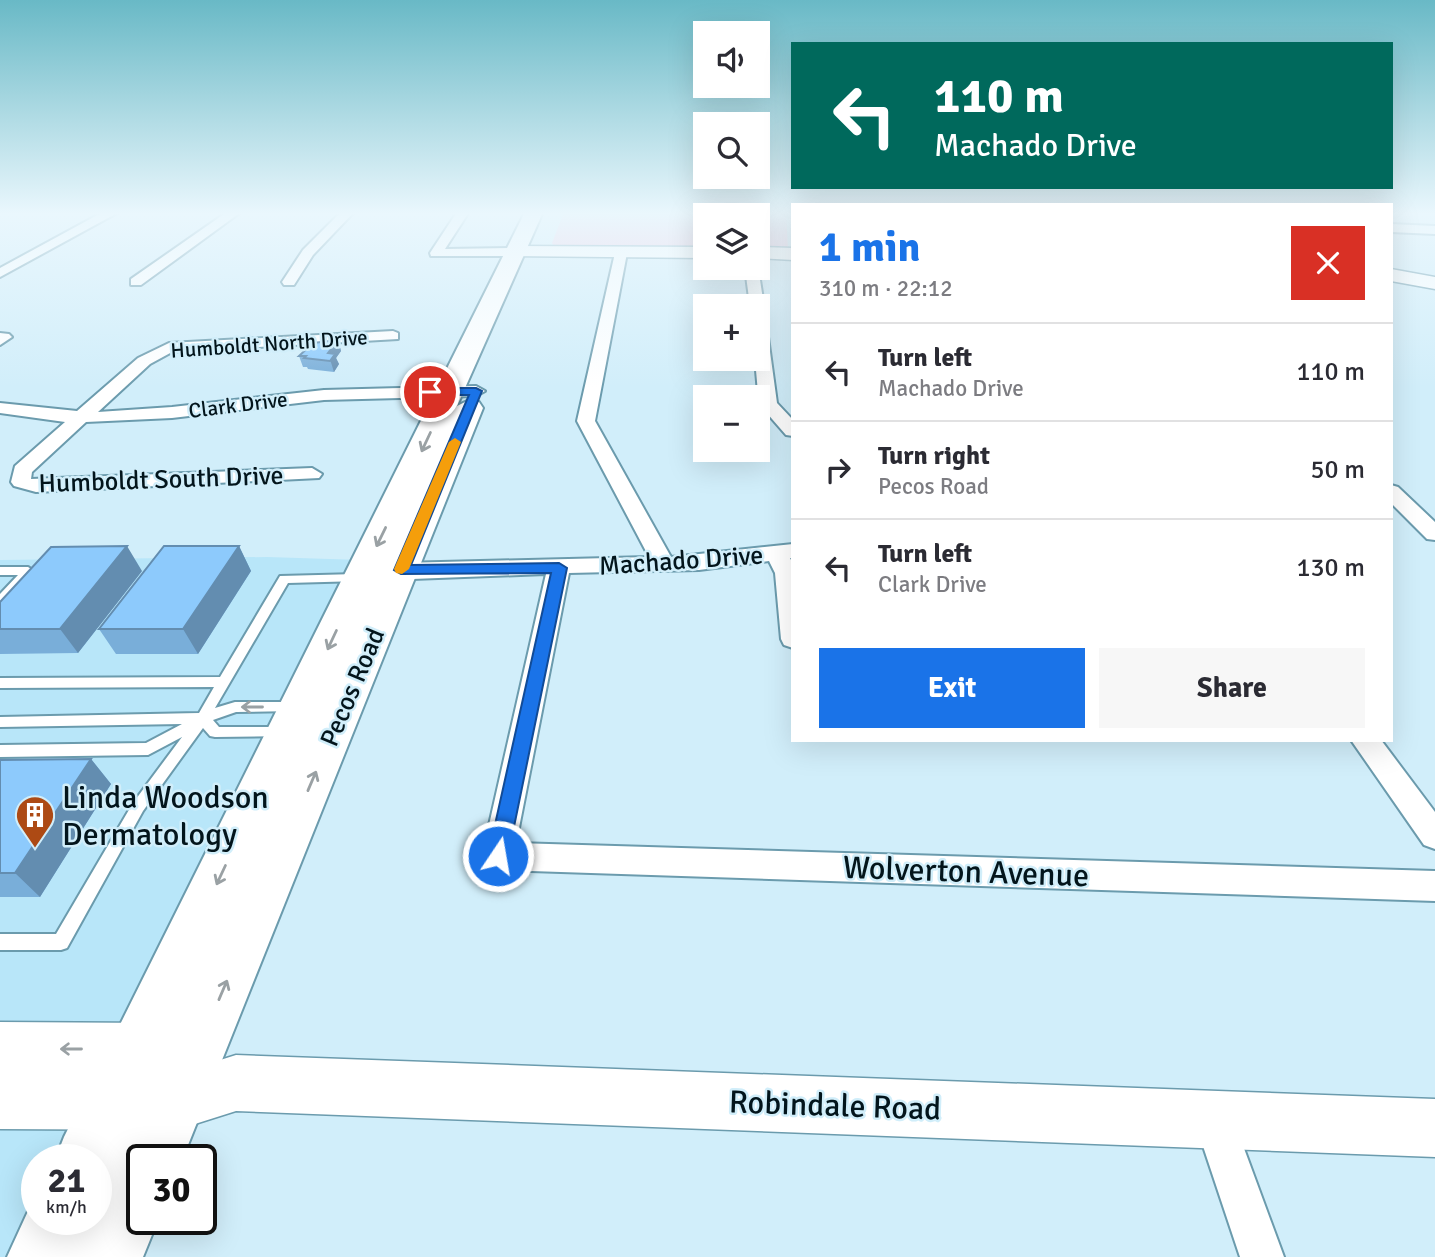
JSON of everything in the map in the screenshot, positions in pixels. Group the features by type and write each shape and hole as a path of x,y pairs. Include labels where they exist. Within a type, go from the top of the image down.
{"main road":[{"name":"Pecos Road","path":"463,391 497,291 512,271"},
{"name":"Pecos Road","path":"160,1144 203,1079 381,574 517,271"},
{"name":"Pecos Road","path":"95,1144 296,719 381,574"},
{"path":"108,1257 126,1216"},
{"path":"42,1257 52,1235"}],"street":[{"path":"136,282 152,271"},
{"path":"289,282 296,271"},
{"path":"617,271 586,421 664,565"},
{"path":"1393,275 1435,283"},
{"name":"Humboldt North Drive","path":"85,416 144,361 169,348 295,339 393,336"},
{"path":"764,371 768,404 791,429"},
{"name":"Clark Drive","path":"0,408 122,417 200,411 335,394 463,391"},
{"name":"Humboldt South Drive","path":"85,416 22,470 21,482 36,486 312,474"},
{"path":"1393,493 1435,534"},
{"path":"784,552 791,620"},
{"name":"Machado Drive","path":"381,574 664,565 784,552"},
{"name":"Wolverton Avenue","path":"559,568 498,856 1435,886"},
{"path":"1366,742 1435,836"},
{"name":"Robindale Road","path":"0,1049 127,1076 1435,1128"},
{"name":"Robindale Road","path":"0,1101 127,1076"},
{"path":"1214,1119 1262,1257"}],"lane":[{"path":"0,571 28,571 0,601"},
{"path":"0,942 61,942 138,807 203,718 284,579 381,574"},
{"path":"0,683 224,682"},
{"path":"0,751 148,749 203,718 234,707 296,719"},
{"path":"203,718 215,732 296,719"},
{"path":"0,722 203,718"}],"shaded area":[{"path":"267,557 393,561 163,1079 0,1076 0,560"},
{"path":"0,1101 158,1103 140,1144 126,1144 126,1174 112,1206 112,1144 21,1144 21,1235 99,1235 89,1257 0,1257"}],"building":[{"path":"338,340 328,353 335,354 330,361 299,356 313,343"},
{"path":"127,546 60,629 0,629 0,602 51,547"},
{"path":"164,546 239,546 183,629 99,629"},
{"path":"91,759 15,873 0,873 0,760"}],"slow traffic":[{"path":"402,569 455,442"}],"place":[{"name":"Linda Woodson Dermatology","path":"35,849"}],"route":[{"path":"430,392 476,391 401,570 559,568 498,856"}]}
